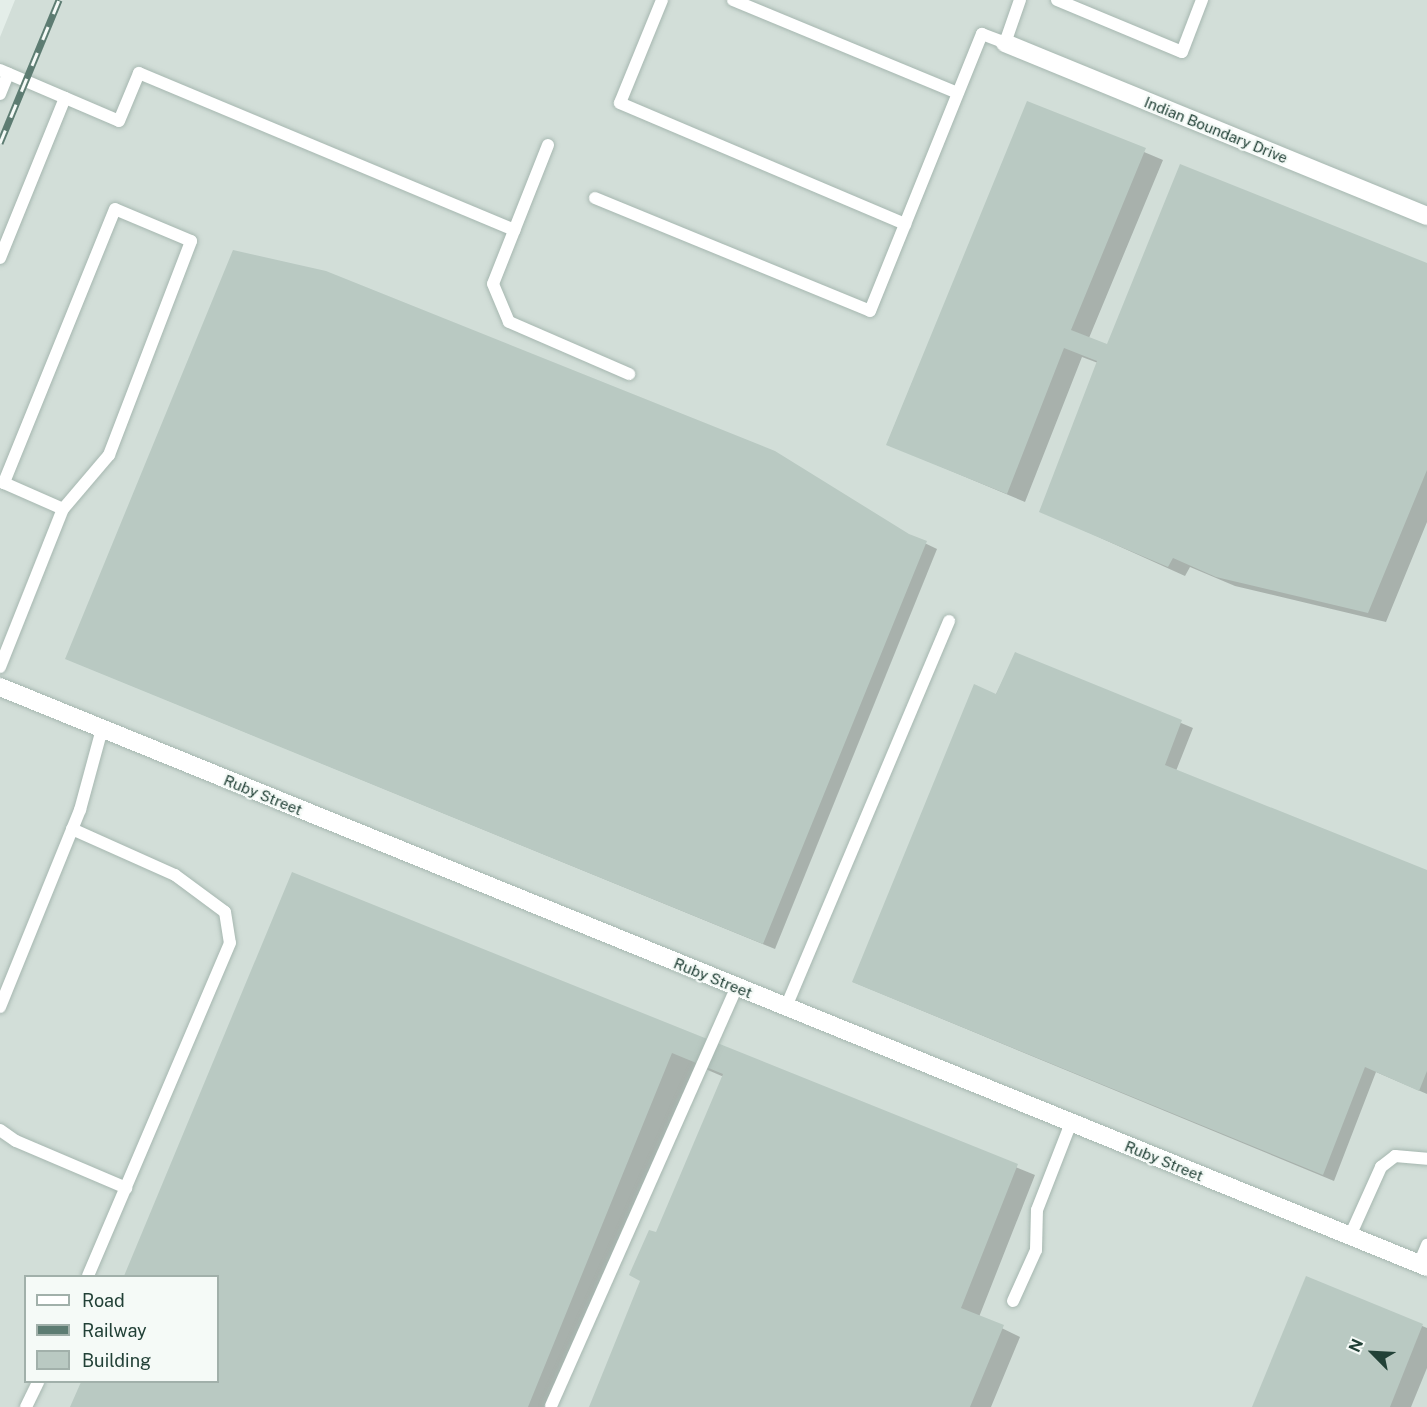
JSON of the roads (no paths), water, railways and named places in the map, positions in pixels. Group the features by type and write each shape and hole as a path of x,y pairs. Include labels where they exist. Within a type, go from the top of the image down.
{"street":[{"name":"Indian Boundary Drive","path":"1005,43 1427,216"},
{"name":"Ruby Street","path":"0,687 1423,1266"}],"lane":[{"path":"662,0 620,103 905,224"},
{"path":"733,0 958,93"},
{"path":"595,198 870,311 982,34 1005,43 1020,0"},
{"path":"1057,0 1182,52 1202,0"},
{"path":"0,94 4,72 119,121 139,73 515,230"},
{"path":"0,258 65,98"},
{"path":"548,145 493,285 509,322 629,374"},
{"path":"0,667 63,509 109,455 191,242 115,209 4,483 63,509"},
{"path":"786,1007 949,621"},
{"path":"0,1007 72,829 102,729"},
{"path":"72,829 175,875 225,912 230,943 88,1275"},
{"path":"551,1406 737,987"},
{"path":"1013,1301 1036,1250 1037,1210 1071,1123"},
{"path":"0,1130 16,1141 126,1188"},
{"path":"1350,1236 1381,1167 1395,1156 1414,1155 1427,1159"},
{"path":"1423,1266 1427,1245"},
{"path":"26,1407 38,1383"}],"railway":[{"path":"0,143 59,0"}]}
